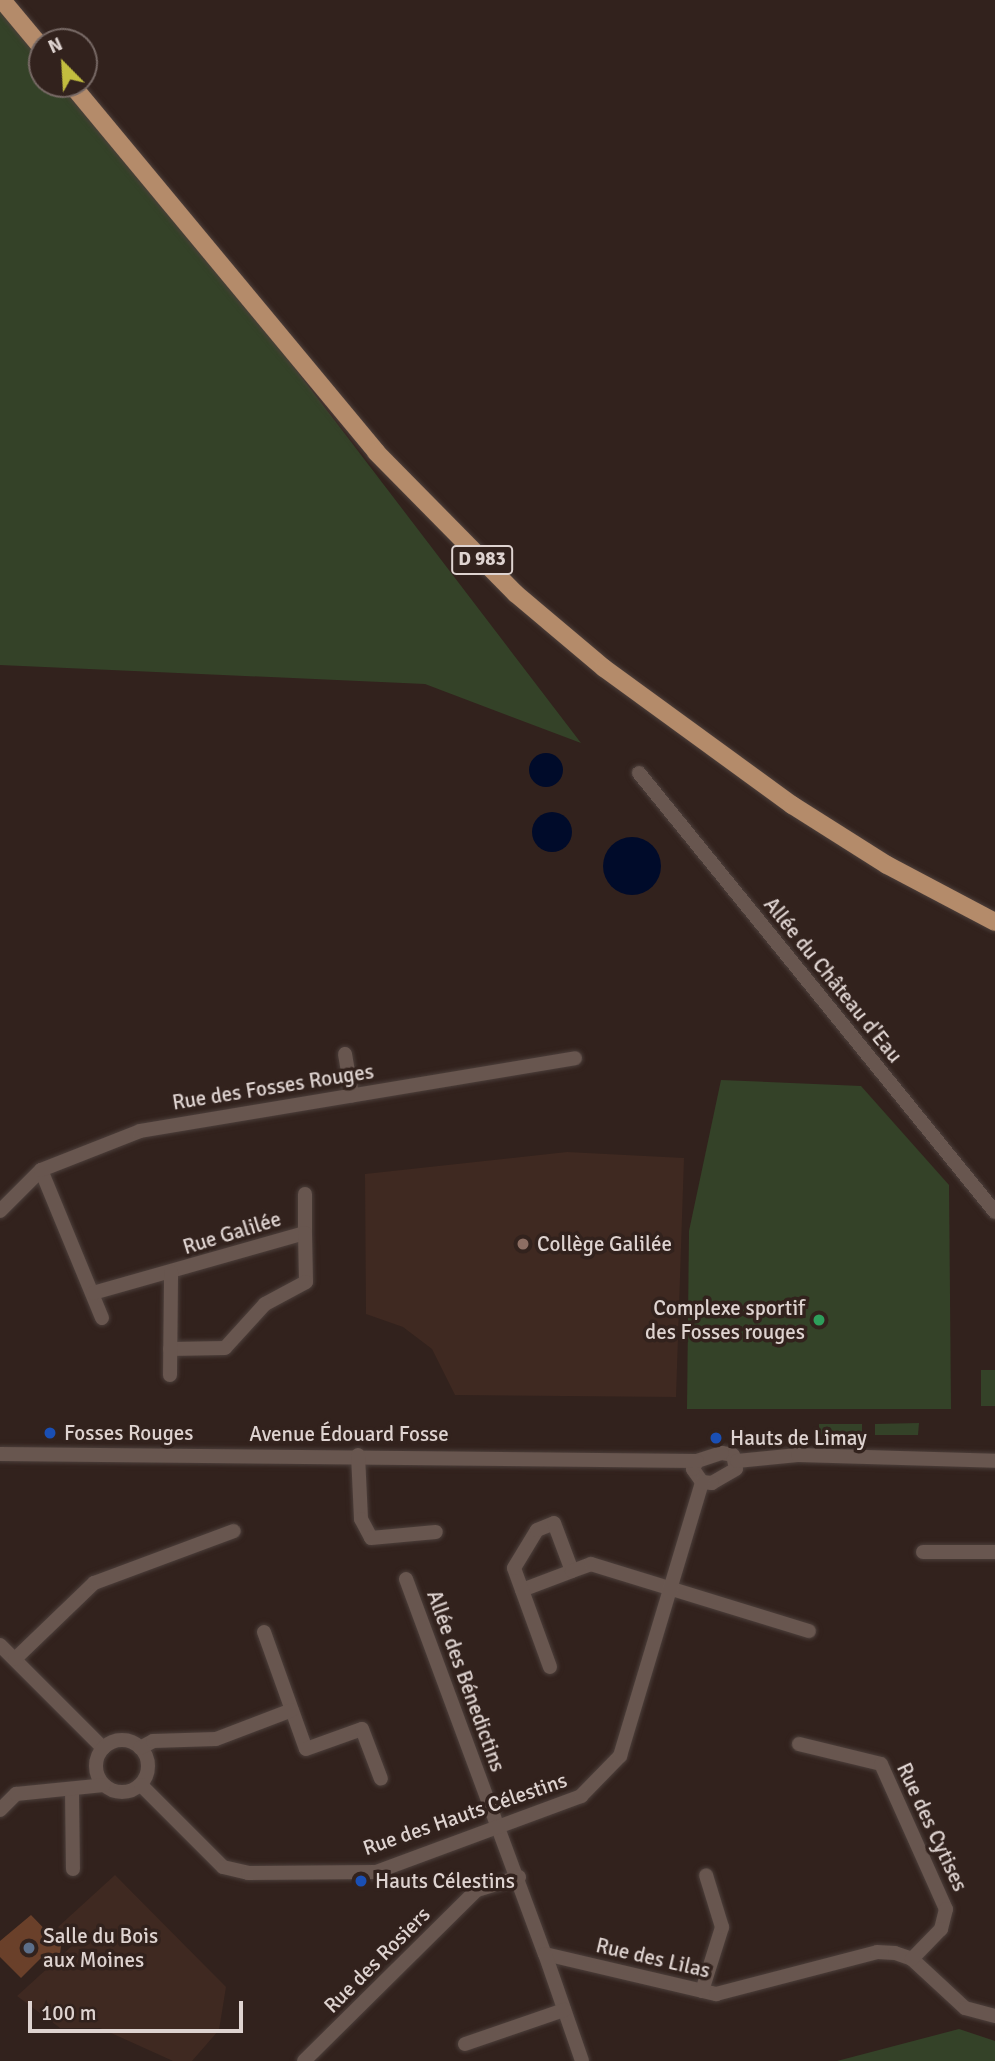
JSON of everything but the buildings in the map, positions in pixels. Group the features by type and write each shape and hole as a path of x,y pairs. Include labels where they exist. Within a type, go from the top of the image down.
{"main road":[{"path":"2,0 28,31"},
{"name":"D 983","path":"83,98 376,453 516,594 614,676 792,806 887,865 995,922"}],"street":[{"name":"Allée du Château d'Eau","path":"639,773 995,1212"},
{"path":"345,1054 352,1095"},
{"name":"Rue des Fosses Rouges","path":"0,1210 41,1170 140,1131 575,1058"},
{"path":"41,1170 102,1318"},
{"name":"Rue Galilée","path":"170,1349 225,1348 265,1304 306,1282 305,1194"},
{"name":"Rue Galilée","path":"93,1293 305,1233"},
{"name":"Rue Galilée","path":"170,1375 172,1272"},
{"name":"Avenue Édouard Fosse","path":"0,1454 358,1455 697,1461 722,1453 737,1461"},
{"path":"358,1455 361,1519 370,1538 436,1532"},
{"path":"697,1461 693,1469 702,1482 731,1475 737,1461 798,1455 995,1461"},
{"name":"Rue des Hauts Célestins","path":"141,1785 233,1872 376,1872 580,1796 620,1756 702,1482"},
{"path":"550,1667 514,1568 537,1530 554,1524 572,1571"},
{"path":"15,1659 93,1583 234,1531"},
{"path":"923,1552 995,1552"},
{"path":"522,1590 591,1564 809,1632"},
{"name":"Allée des Bénedictins","path":"406,1579 519,1877"},
{"path":"264,1632 306,1749 362,1729 381,1779"},
{"path":"0,1645 103,1748"},
{"path":"140,1748 153,1741 216,1739 292,1710"},
{"path":"0,1810 16,1794 72,1791 104,1785 126,1792 141,1785 148,1770 140,1748 126,1740 103,1748"},
{"name":"Rue des Cytises","path":"799,1744 881,1764 946,1909 941,1929 912,1959"},
{"path":"103,1748 96,1771 104,1785"},
{"path":"72,1791 73,1869"},
{"path":"702,1991 722,1927 706,1875"},
{"path":"519,1877 582,2061"},
{"name":"Rue des Rosiers","path":"304,2061 477,1891 519,1877"},
{"name":"Rue des Lilas","path":"545,1954 716,1994 877,1952 912,1959"},
{"path":"912,1959 965,2008 995,2016"},
{"path":"465,2044 564,2010"}],"shaded area":[{"name":"Collège Galilée","path":"567,1152 684,1158 676,1397 455,1395 432,1349 403,1327 366,1314 365,1174"},
{"path":"115,1875 226,1987 219,2030 192,2061 173,2061 100,2028 60,2028 17,1996 73,1945 58,1927"}],"green space":[{"path":"0,0 28,35 28,98 76,98 258,320 581,743 425,684 0,665"},
{"name":"Complexe sportif des Fosses rouges","path":"721,1080 861,1086 949,1185 951,1409 687,1409 689,1231"},
{"path":"981,1370 995,1370 995,1406 981,1406"},
{"path":"919,1423 918,1435 875,1435 875,1424"},
{"path":"819,1424 862,1424 862,1435 819,1435"},
{"path":"959,2029 995,2041 995,2061 837,2061"}],"water":[{"path":"546,753 558,758 563,770 558,782 546,787 534,782 529,770 534,758"},
{"path":"552,812 560,813 566,818 571,824 571,840 566,846 560,851 552,852 544,851 538,846 533,840 532,832 533,824 538,818 544,813"},
{"path":"626,837 638,837 653,845 661,860 661,872 653,887 638,895 626,895 611,887 603,872 603,860 611,845"}],"place":[{"name":"Collège Galilée","path":"523,1244"},
{"name":"Complexe sportif des Fosses rouges","path":"819,1320"},
{"name":"Fosses Rouges","path":"50,1433"},
{"name":"Hauts de Limay","path":"716,1438"},
{"name":"Hauts Célestins","path":"361,1881"},
{"name":"Salle du Bois aux Moines","path":"29,1948"}]}
